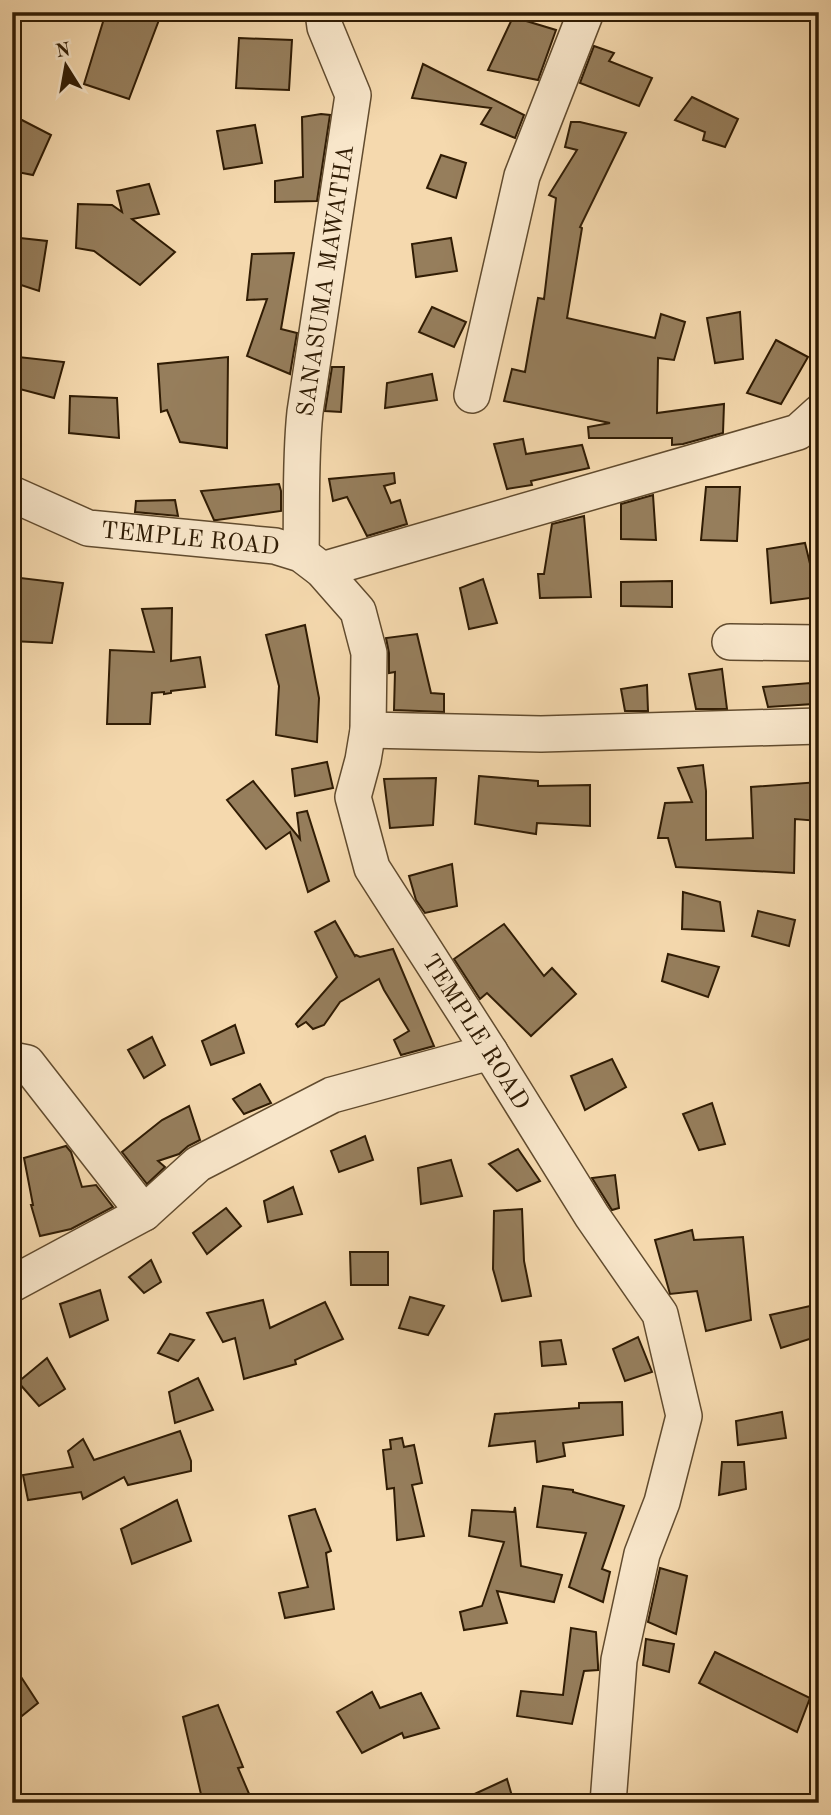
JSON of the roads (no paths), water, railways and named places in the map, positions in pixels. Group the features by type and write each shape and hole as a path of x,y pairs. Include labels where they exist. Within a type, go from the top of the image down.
{"street":[{"name":"SANASUMA MAWATHA","path":"312,562 301,450 353,95 326,27 323,12"},
{"path":"472,395 522,176 586,12"},
{"path":"312,562 798,432 819,413"},
{"name":"TEMPLE ROAD","path":"12,494 88,528 275,546 312,562 358,611 369,653 368,730 353,797 372,868 592,1216 660,1314 684,1416 662,1502 642,1554 620,1660 608,1803"},
{"path":"730,642 819,643"},
{"path":"368,730 541,734 819,726"},
{"path":"12,1284 144,1213 198,1164 332,1095 490,1052"},
{"path":"12,1060 27,1063 144,1213"}]}
